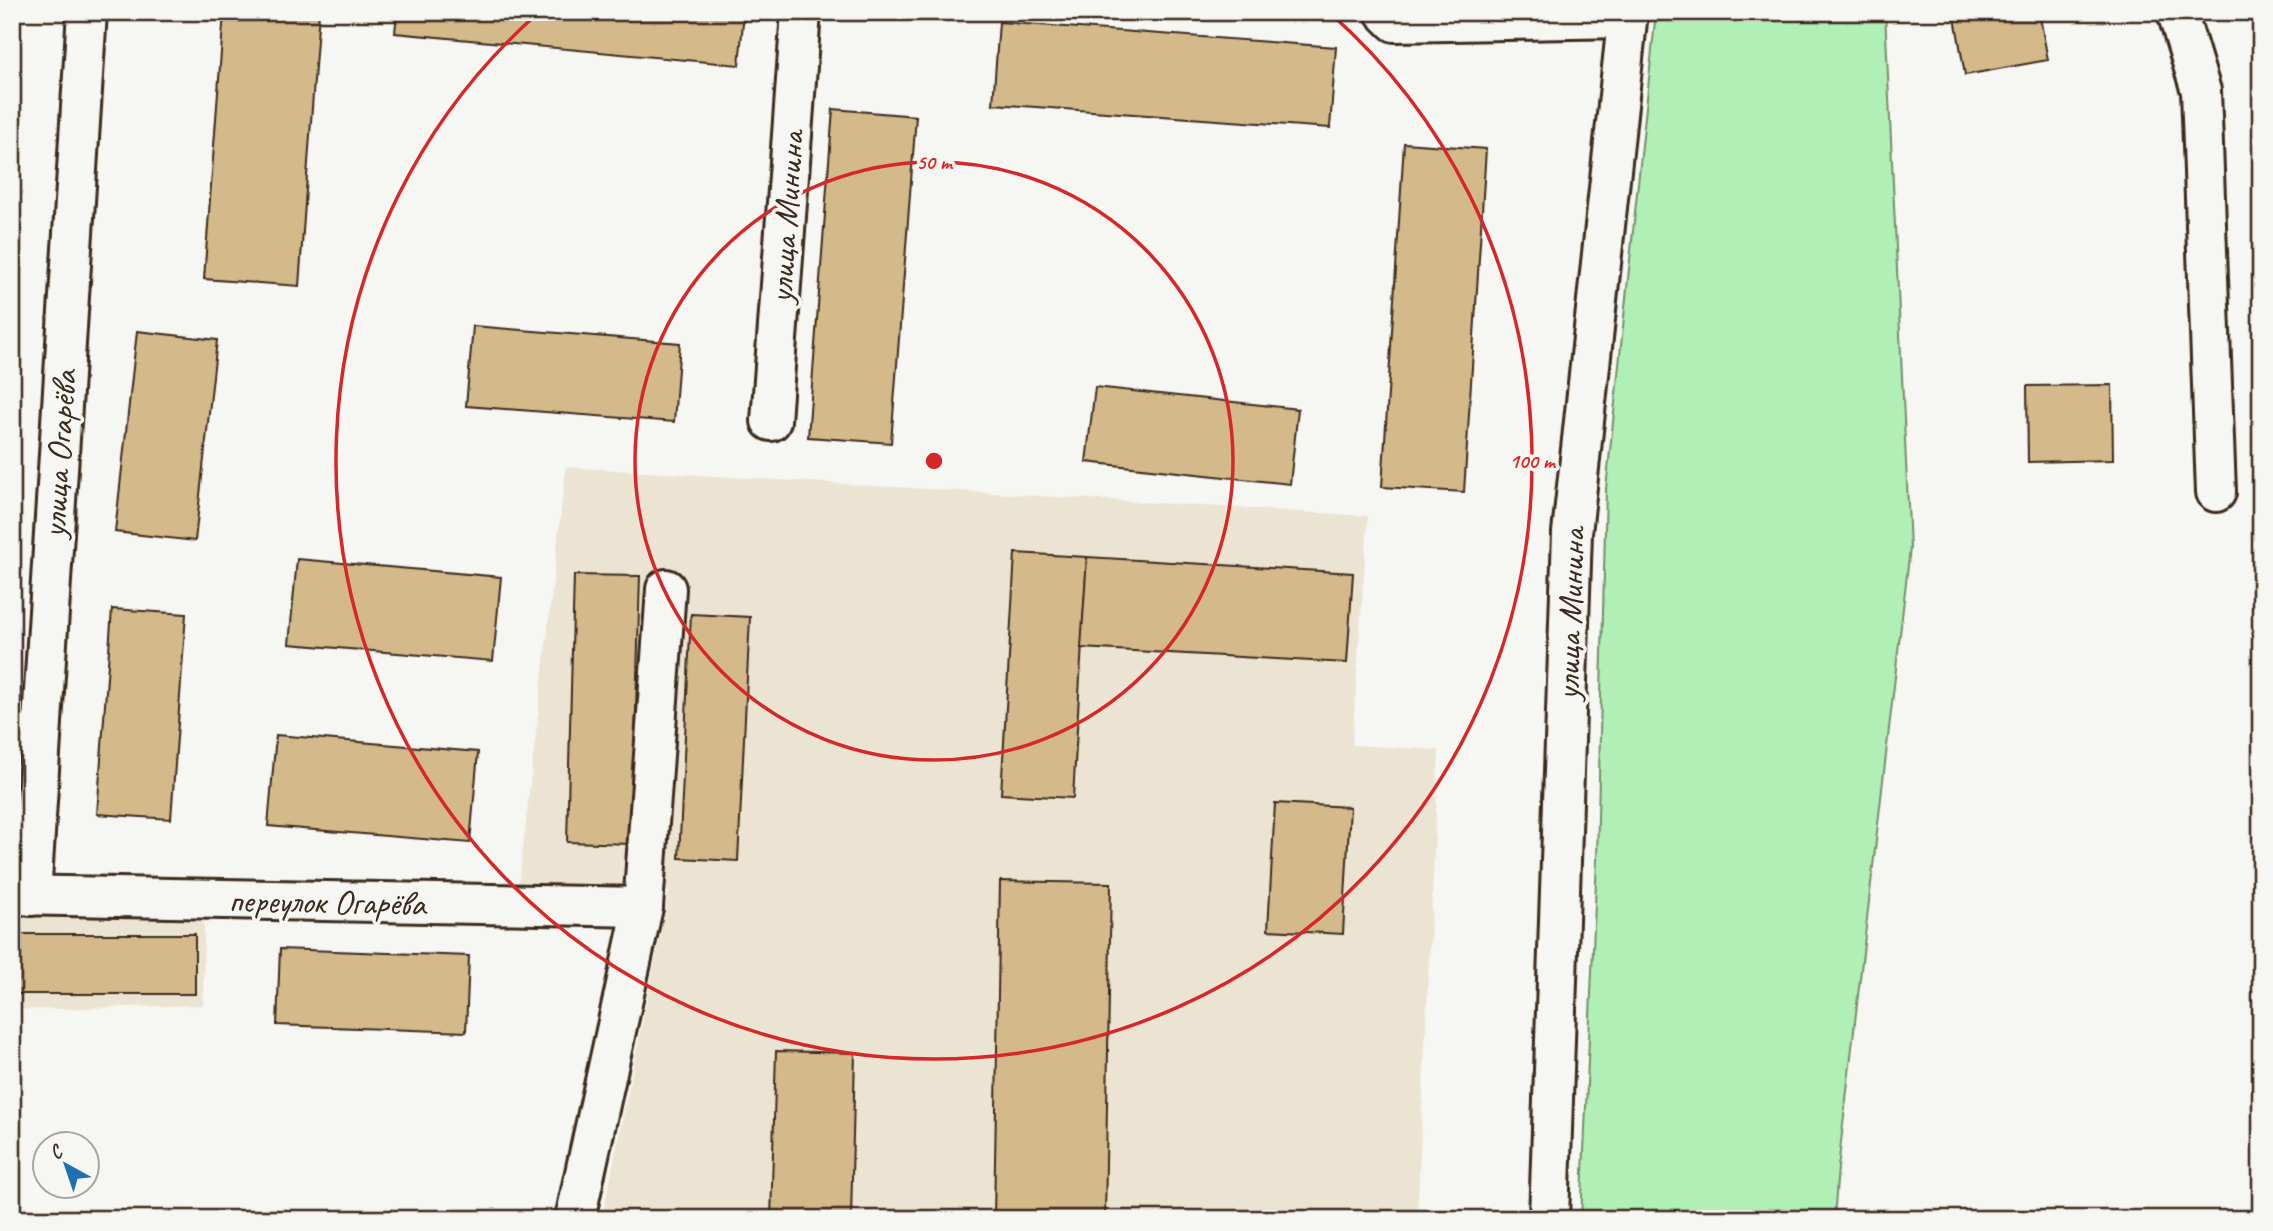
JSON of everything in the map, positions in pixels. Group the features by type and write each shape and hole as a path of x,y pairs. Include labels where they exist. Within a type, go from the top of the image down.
{"street":[{"name":"улица Огарёва","path":"22,896 87,12"},
{"name":"улица Минина","path":"771,421 801,12"},
{"path":"1385,12 1395,22 1628,15"},
{"path":"2177,12 2201,91 2216,492"},
{"name":"улица Минина","path":"1549,1219 1572,533 1628,15"},
{"path":"575,1219 643,907 666,589"},
{"name":"переулок Огарёва","path":"22,896 643,907"}],"shaded area":[{"path":"566,467 1368,516 1352,745 1439,750 1417,1219 602,1219 669,891 519,882"},
{"path":"12,909 204,919 203,1005 12,1010"}],"green space":[{"path":"1656,12 1885,12 1910,548 1834,1219 1581,1219 1597,859 1606,489"}],"building":[{"path":"12,12 17,12 12,75"},
{"path":"224,12 319,12 299,286 204,279"},
{"path":"397,12 744,12 739,65 395,33"},
{"path":"1954,12 2039,12 2048,60 1965,75"},
{"path":"999,22 1336,47 1330,128 993,104"},
{"path":"833,109 916,116 891,443 808,437"},
{"path":"1404,143 1486,149 1464,492 1382,487"},
{"path":"473,326 680,343 674,422 466,406"},
{"path":"137,331 217,340 195,541 115,532"},
{"path":"2112,385 2113,460 2028,462 2027,386"},
{"path":"1095,387 1298,409 1290,484 1086,462"},
{"path":"1015,553 1087,557 1073,798 1001,794"},
{"path":"1087,557 1353,573 1347,663 1081,648"},
{"path":"297,559 501,577 493,661 289,644"},
{"path":"574,575 640,576 632,844 567,842"},
{"path":"112,609 186,614 171,819 97,814"},
{"path":"691,614 750,617 738,861 679,858"},
{"path":"276,735 478,752 470,843 268,826"},
{"path":"1275,803 1350,807 1343,934 1268,930"},
{"path":"1000,881 1111,883 1105,1219 994,1219"},
{"path":"12,934 195,934 195,994 12,994"},
{"path":"280,949 469,956 466,1032 277,1025"},
{"path":"776,1051 855,1053 851,1219 771,1219"}]}
